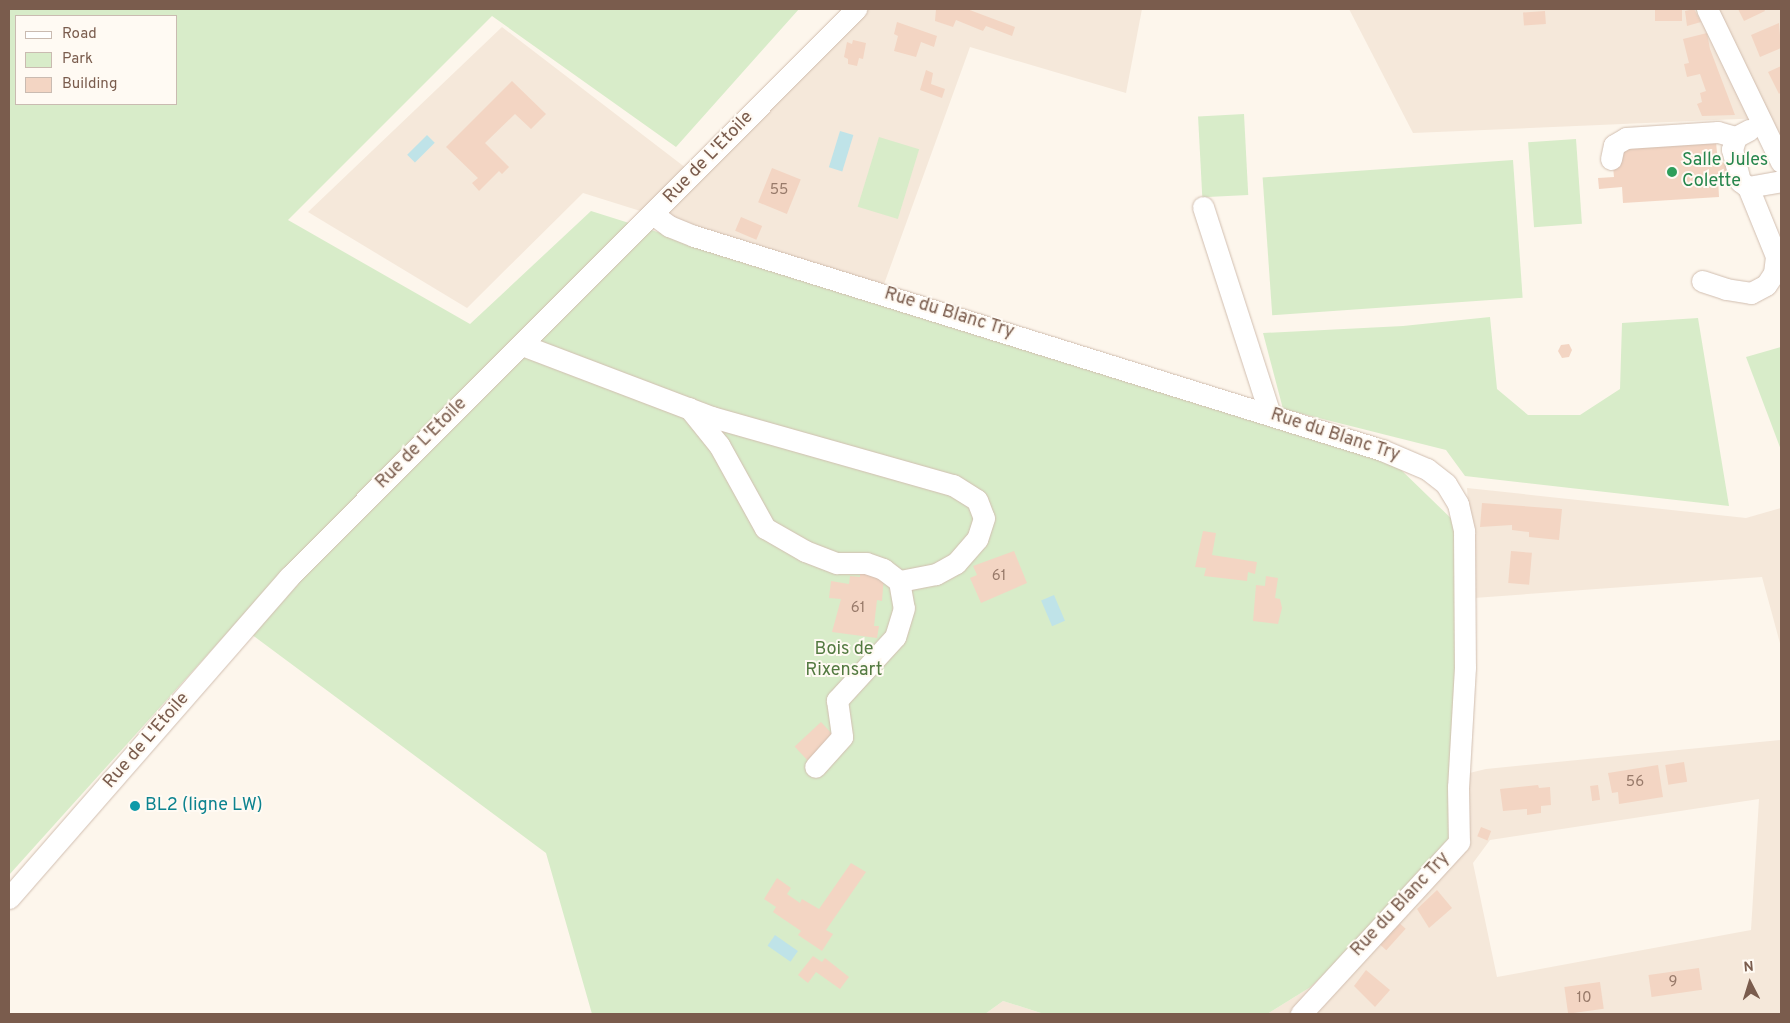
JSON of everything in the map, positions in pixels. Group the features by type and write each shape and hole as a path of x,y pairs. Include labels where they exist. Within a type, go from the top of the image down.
{"street":[{"name":"Rue de L'Etoile","path":"9,898 289,578 654,214 856,9"},
{"path":"1707,9 1781,162"},
{"path":"1611,159 1614,145 1626,138 1718,132 1736,137 1763,124"},
{"path":"1702,281 1726,289 1751,293 1766,285 1774,273 1776,256 1748,188 1740,181 1736,172 1732,149 1736,137"},
{"path":"1748,188 1781,181"},
{"path":"1203,207 1270,414"},
{"name":"Rue du Blanc Try","path":"654,214 669,226 694,236 1382,450 1427,469 1446,484 1454,496 1464,531 1466,667 1458,787 1459,842 1301,1014"},
{"path":"522,345 688,408 953,485 976,500 984,518 977,539 956,564 936,574 899,581"},
{"path":"688,408 718,445 765,528 805,551 837,563 866,563 883,568 899,581 904,608 894,637 837,700 842,737 816,767"}],"shaded area":[{"path":"838,9 1142,9 1126,93 970,47 883,287 583,193 467,308 308,212 502,27 699,178 850,23"},
{"path":"1349,9 1781,9 1781,158 1762,118 1413,133"},
{"path":"1467,488 1746,518 1781,508 1781,647 1762,577 1474,598"},
{"path":"1781,740 1781,1014 1267,1014 1309,988 1461,775 1486,769","holes":["1759,799 1751,930 1497,977 1473,863 1490,840"]},
{"path":"1003,1001 1044,1014 985,1014"}],"green space":[{"name":"Bois de Rixensart","path":"9,9 799,9 676,147 492,16 288,220 470,324 591,211 1396,465 1460,527 1455,855 1309,988 1267,1014 1044,1014 1003,1001 985,1014 592,1014 546,853 236,623 9,875"},
{"path":"1244,114 1248,195 1202,197 1198,116"},
{"path":"879,137 919,149 898,219 858,207"},
{"path":"1576,139 1582,224 1534,227 1528,142"},
{"path":"1513,160 1523,298 1272,315 1263,178"},
{"path":"1490,317 1497,389 1528,415 1580,415 1620,389 1622,323 1698,318 1729,506 1465,476 1446,450 1283,409 1263,333 1403,326"},
{"path":"1781,347 1781,450 1746,357"}],"water":[{"path":"840,131 853,135 842,171 829,167"},
{"path":"427,135 435,143 415,163 407,155"},
{"path":"1054,595 1065,621 1052,626 1041,600"},
{"path":"775,935 798,951 790,962 768,946"}],"building":[{"path":"936,9 967,9 1015,27 1012,36 986,26 983,31 956,20 953,27 935,21"},
{"path":"1655,9 1682,9 1682,21 1655,21"},
{"path":"1694,9 1701,22 1687,26 1685,11"},
{"path":"1738,9 1764,9 1765,11 1744,21"},
{"path":"1545,11 1546,24 1524,26 1523,13"},
{"path":"897,22 937,36 934,47 921,42 916,57 894,51 898,36 894,34"},
{"path":"1779,23 1781,48 1760,57 1751,35"},
{"path":"1707,33 1710,49 1735,115 1702,116 1697,104 1702,102 1700,93 1706,91 1700,74 1687,77 1684,64 1689,63 1683,39"},
{"path":"853,40 866,43 863,59 859,58 857,66 848,64 848,59 844,57 847,42 852,44"},
{"path":"1781,66 1781,92 1779,94 1768,72"},
{"path":"926,70 933,73 931,84 945,89 942,98 920,90"},
{"path":"512,81 546,114 531,129 515,114 485,143 509,167 502,174 499,171 479,191 472,183 478,178 446,147"},
{"name":"Salle Jules Colette","path":"1716,142 1718,163 1729,162 1730,176 1718,177 1719,197 1623,203 1622,187 1599,189 1598,178 1614,177 1613,167 1620,166 1618,147"},
{"path":"772,168 801,180 787,214 758,202"},
{"path":"741,217 762,226 756,240 735,231"},
{"path":"1569,344 1572,350 1569,357 1562,358 1558,351 1561,345"},
{"path":"1482,503 1562,509 1559,540 1529,537 1529,532 1512,530 1512,525 1480,527"},
{"path":"1203,531 1216,533 1212,555 1257,562 1255,574 1248,572 1247,581 1204,576 1206,568 1195,567"},
{"path":"1014,551 1027,583 981,603 970,578 977,575 973,566"},
{"path":"1511,551 1532,553 1529,585 1508,583"},
{"path":"860,572 884,576 882,601 877,600 874,626 879,626 877,638 832,632 841,599 829,598 831,581 849,584 850,576 860,577"},
{"path":"1266,576 1278,578 1275,598 1280,599 1282,608 1278,624 1253,621 1256,585 1265,586"},
{"path":"821,722 834,736 808,760 795,747"},
{"path":"1684,762 1687,782 1668,785 1665,765"},
{"path":"1658,765 1663,797 1619,804 1618,792 1612,793 1608,773"},
{"path":"1538,785 1539,788 1550,787 1551,805 1541,806 1541,813 1527,815 1527,809 1503,811 1500,789"},
{"path":"1598,785 1600,800 1592,801 1590,786"},
{"path":"1481,827 1491,831 1487,840 1477,836"},
{"path":"851,863 866,872 826,930 833,934 822,951 798,935 801,931 773,912 776,907 764,899 777,878 791,888 787,894 800,903 802,899 819,909"},
{"path":"1437,890 1452,908 1429,928 1417,909"},
{"path":"1396,920 1406,929 1386,950 1377,942"},
{"path":"813,956 822,962 825,958 849,977 840,989 816,972 808,983 798,975"},
{"path":"1699,968 1702,990 1652,997 1648,975"},
{"path":"1366,970 1390,990 1375,1007 1354,986"},
{"path":"1600,982 1604,1009 1568,1014 1564,987"}],"place":[{"name":"Salle Jules Colette","path":"1672,172"},
{"name":"BL2 (ligne LW)","path":"135,806"}]}
